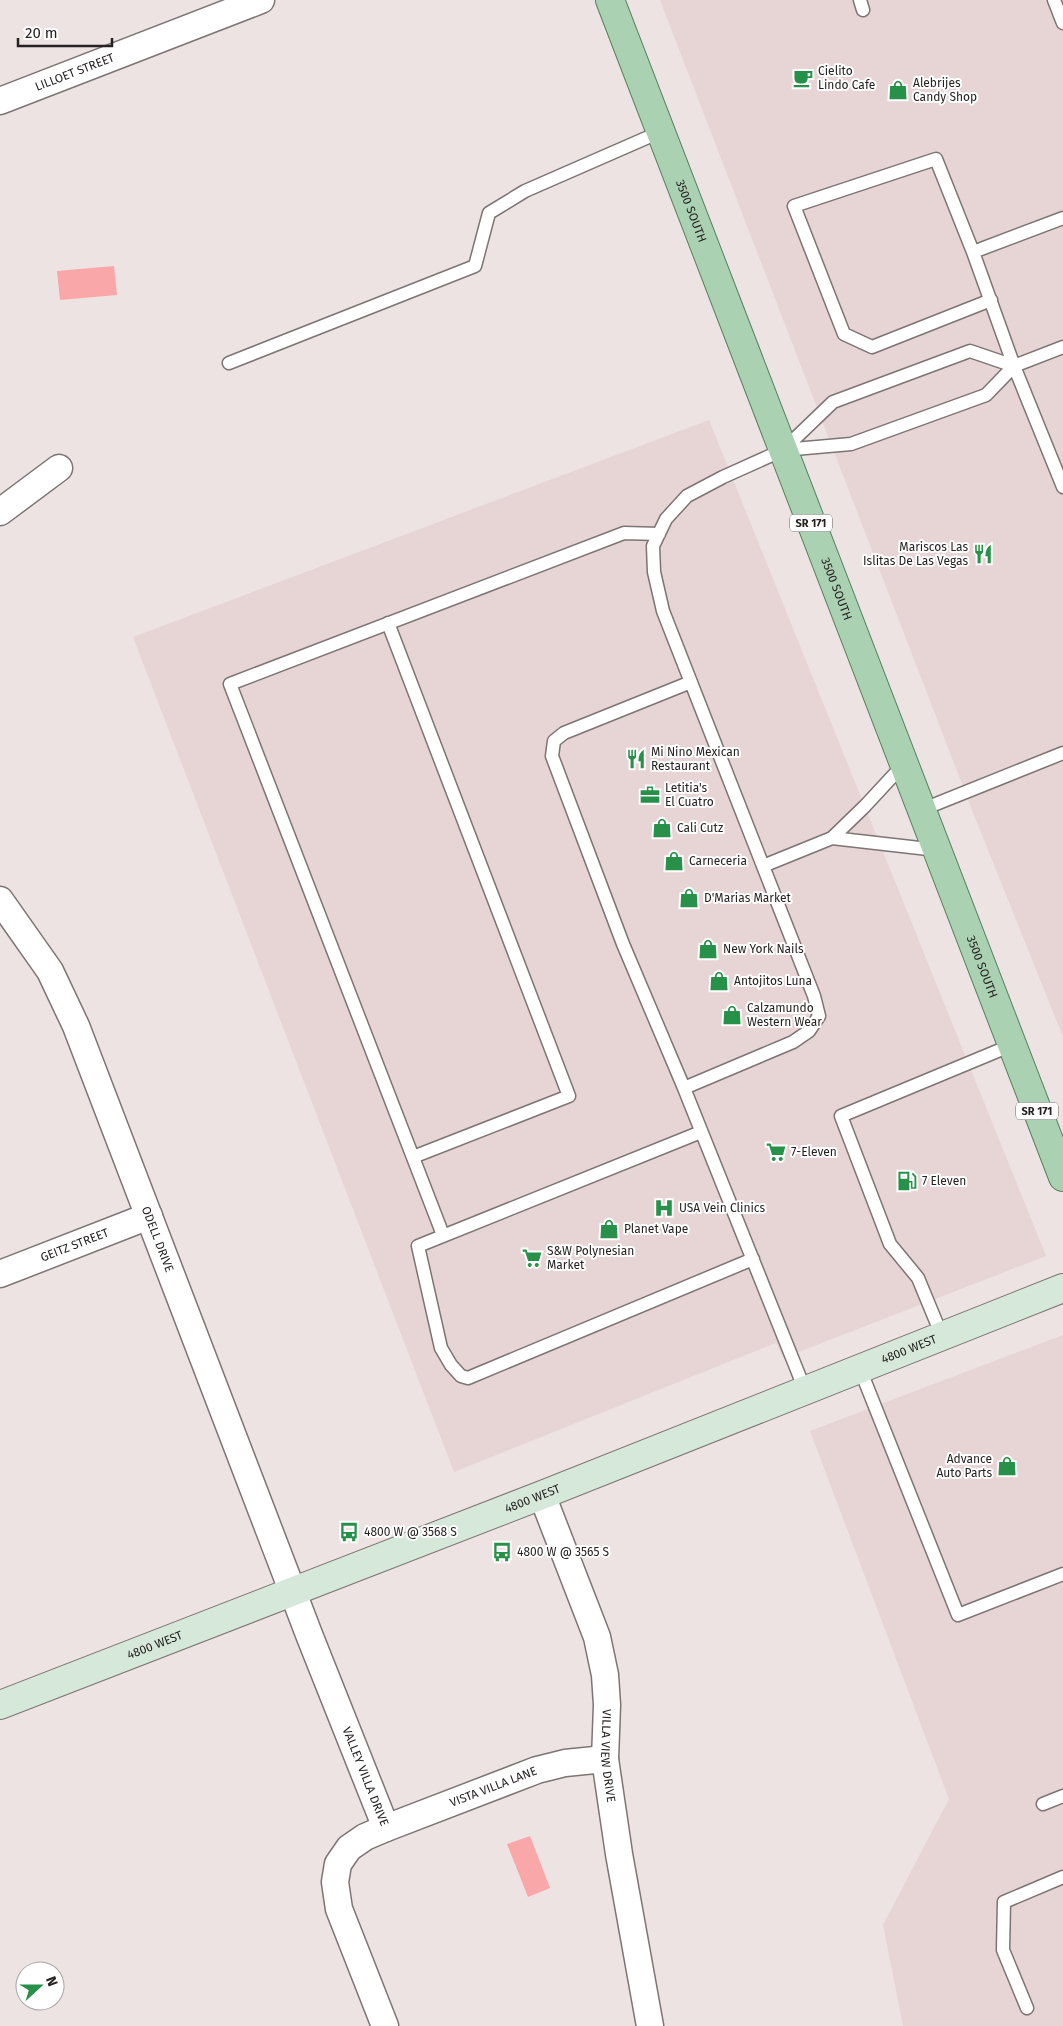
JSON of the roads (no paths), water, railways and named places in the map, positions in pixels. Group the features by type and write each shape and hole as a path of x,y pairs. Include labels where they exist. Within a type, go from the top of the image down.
{"main road":[{"name":"3500 SOUTH","path":"610,0 1063,1177"},
{"name":"4800 WEST","path":"0,1705 542,1495 1063,1288"}],"street":[{"name":"LILLOET STREET","path":"0,101 218,8 262,0"},
{"path":"0,512 60,468"},
{"name":"ODELL DRIVE","path":"0,900 45,963 64,998 76,1026 293,1591"},
{"name":"GEITZ STREET","path":"0,1274 149,1216"},
{"name":"VILLA VIEW DRIVE","path":"542,1495 597,1637 603,1658 607,1704 605,1759 618,1854 650,2026"},
{"name":"VALLEY VILLA DRIVE","path":"293,1591 386,1828 365,1837 349,1848 338,1864 335,1882 339,1909 385,2026"},
{"name":"VISTA VILLA LANE","path":"386,1828 537,1770 565,1763 605,1759"}],"lane":[{"path":"1054,0 1063,23"},
{"path":"229,363 476,266 489,213 525,191 660,132"},
{"path":"990,300 872,347 844,334 794,206 936,159 973,252 1014,366 1058,462 1063,487"},
{"path":"973,252 1063,218"},
{"path":"684,1088 794,1042 809,1031 819,1016 814,996 663,611 654,572 653,546 666,519 687,496 723,477 783,450 851,444 986,395 1014,366 1063,347"},
{"path":"783,450 833,402 970,351 1014,366"},
{"path":"443,1235 230,684 624,533 659,534"},
{"path":"388,623 569,1096 413,1157"},
{"path":"691,682 564,732 554,741 552,756 623,944 684,1088 805,1390"},
{"path":"921,810 1063,752"},
{"path":"763,866 832,838 904,764"},
{"path":"832,838 937,850"},
{"path":"942,1336 918,1278 890,1244 841,1116 1012,1045"},
{"path":"701,1132 418,1246 441,1348 451,1365 461,1376 468,1378 753,1259"},
{"path":"860,1369 958,1615 1063,1574"},
{"path":"1043,1804 1063,1796"},
{"path":"1028,2008 1003,1950 1004,1902 1063,1877"}],"place":[{"name":"Cielito Lindo Cafe","path":"803,78"},
{"name":"Alebrijes Candy Shop","path":"898,90"},
{"name":"Mariscos Las Islitas De Las Vegas","path":"983,554"},
{"name":"Mi Nino Mexican Restaurant","path":"636,759"},
{"name":"Letitia's El Cuatro","path":"650,795"},
{"name":"Cali Cutz","path":"662,828"},
{"name":"Carneceria","path":"674,861"},
{"name":"D'Marias Market","path":"689,898"},
{"name":"New York Nails","path":"708,949"},
{"name":"Antojitos Luna","path":"719,981"},
{"name":"Calzamundo Western Wear","path":"732,1015"},
{"name":"7-Eleven","path":"776,1152"},
{"name":"7 Eleven","path":"907,1181"},
{"name":"USA Vein Clinics","path":"664,1208"},
{"name":"Planet Vape","path":"609,1229"},
{"name":"S&W Polynesian Market","path":"532,1258"},
{"name":"Advance Auto Parts","path":"1007,1466"},
{"name":"4800 W @ 3568 S","path":"349,1532"},
{"name":"4800 W @ 3565 S","path":"502,1552"}]}
